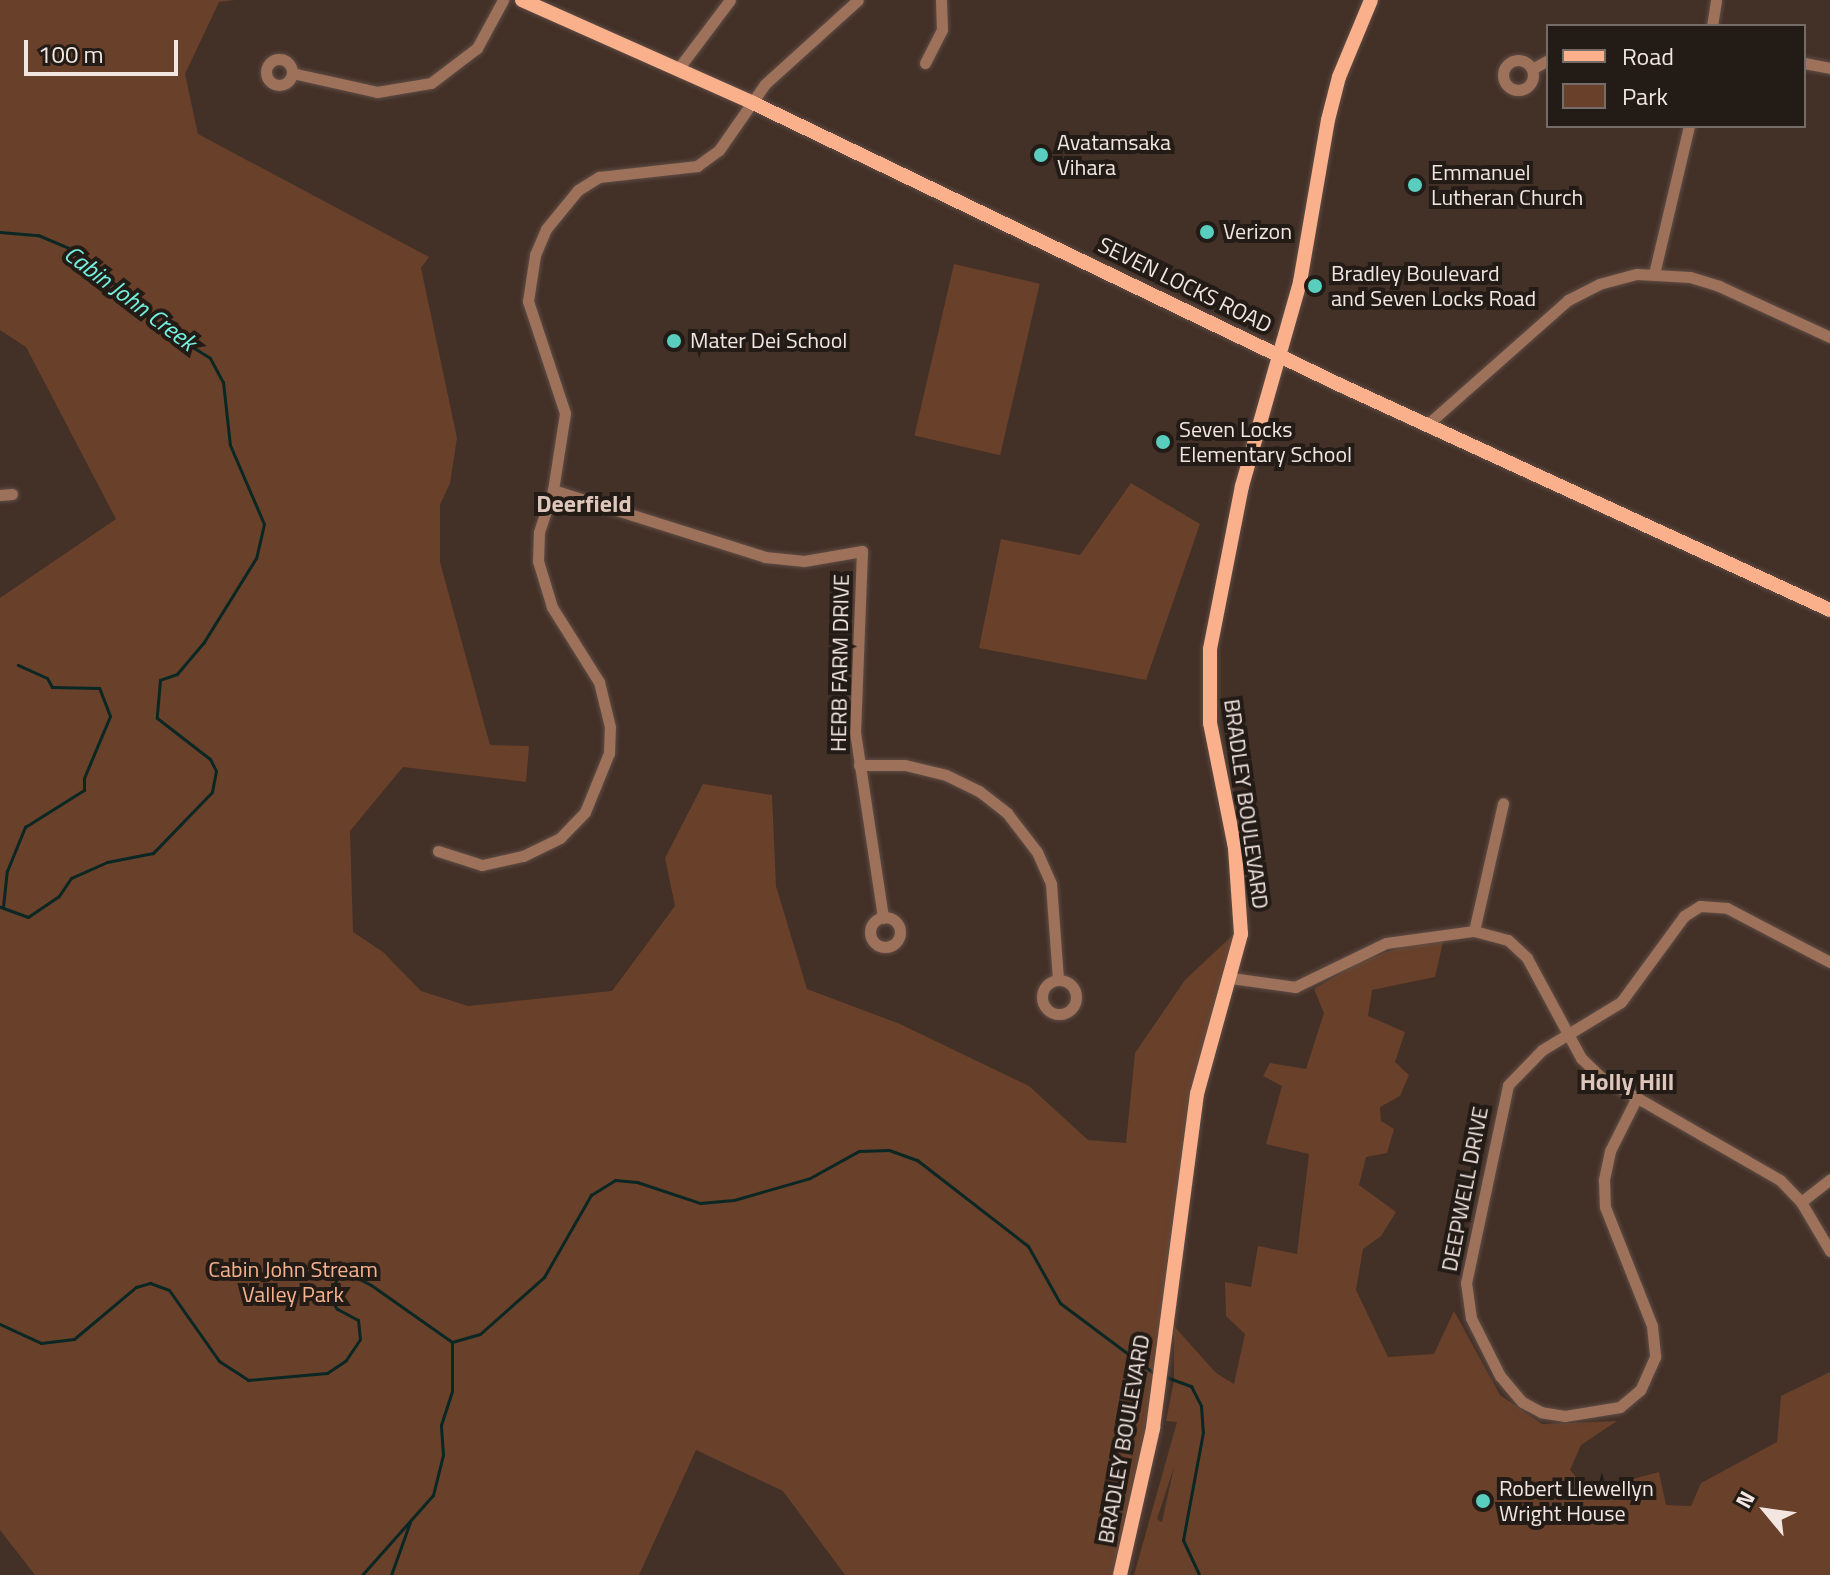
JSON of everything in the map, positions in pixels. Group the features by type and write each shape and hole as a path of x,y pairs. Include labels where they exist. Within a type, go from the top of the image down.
{"main road":[{"name":"SEVEN LOCKS ROAD","path":"522,0 753,103 1282,356 1830,610"},
{"name":"BRADLEY BOULEVARD","path":"1120,1575 1153,1428 1197,1094 1241,934 1240,905 1210,723 1210,649 1242,486 1282,356 1328,120 1339,77 1371,0"}],"street":[{"path":"292,73 377,92 431,83 477,48 503,0"},
{"path":"678,69 730,0"},
{"path":"438,851 482,865 523,856 560,838 585,812 605,772 610,727 605,699 541,578 539,532 553,490 565,413 528,301 535,255 546,229 578,190 599,177 697,166 719,150 795,53 858,0"},
{"path":"925,63 942,30 941,0"},
{"path":"1712,24 1716,0"},
{"path":"1532,69 1546,61"},
{"path":"1806,63 1830,68"},
{"path":"1654,274 1689,128"},
{"path":"1429,423 1568,300 1599,284 1654,274 1719,286 1830,337"},
{"name":"HERB FARM DRIVE","path":"553,490 765,557 804,561 862,551 855,732 883,918"},
{"path":"859,765 905,765 946,775 979,791 1007,813 1037,852 1051,884 1058,980"},
{"path":"1474,931 1503,803"},
{"name":"DEEPWELL DRIVE","path":"1637,1097 1610,1151 1605,1207 1652,1326 1655,1357 1640,1390 1620,1407 1578,1415 1541,1412 1522,1402 1500,1376 1471,1318 1466,1283 1508,1085 1521,1067 1621,1002 1684,916 1700,906 1727,908 1830,962"},
{"path":"1231,978 1295,987 1386,943 1474,931 1508,940 1527,958 1566,1037 1601,1077 1755,1161 1801,1202 1830,1251"},
{"path":"1801,1202 1830,1179"}],"green space":[{"name":"Cabin John Stream Valley Park","path":"0,0 235,0 219,2 185,74 198,134 429,257 421,268 457,438 450,483 440,505 440,562 490,745 529,746 526,782 403,767 350,831 353,932 383,952 421,991 468,1006 612,991 675,906 665,858 703,784 772,795 776,886 807,989 900,1024 1029,1086 1088,1140 1126,1143 1135,1053 1185,980 1234,934 1203,1053 1163,1350 1120,1575 845,1575 783,1491 696,1450 639,1575 35,1575 0,1530 0,598 116,519 26,347 0,330"},
{"path":"954,264 1040,284 1000,455 914,435"},
{"path":"1131,483 1200,524 1146,680 979,648 1001,539 1080,555"},
{"path":"1443,942 1435,977 1372,990 1368,1016 1405,1032 1395,1062 1409,1075 1400,1096 1380,1107 1381,1121 1394,1129 1387,1153 1366,1157 1359,1185 1396,1212 1381,1236 1363,1249 1356,1290 1388,1357 1434,1354 1454,1311 1500,1395 1542,1424 1617,1421 1581,1445 1570,1470 1588,1491 1659,1472 1666,1505 1691,1506 1701,1483 1777,1442 1781,1396 1830,1372 1830,1575 1134,1575 1177,1422 1166,1421 1174,1380 1174,1326 1216,1373 1234,1384 1245,1334 1226,1316 1225,1282 1251,1287 1258,1246 1297,1254 1309,1154 1266,1144 1282,1086 1263,1076 1270,1063 1306,1069 1324,1013 1314,989 1361,961 1410,944","holes":["1174,1467 1162,1522 1157,1519"]}],"waterway":[{"name":"Cabin John Creek","path":"0,232 38,235 68,248 130,296 152,322 210,358 223,382 230,445 264,524 256,558 204,642 177,674 160,680 157,718 210,759 216,771 212,792 153,853 107,862 71,878 59,896 28,917 0,907"},
{"path":"3,907 7,871 25,827 84,790 84,778 110,716 99,688 52,687 47,678 18,665"},
{"name":"Cabin John Creek","path":"0,1324 41,1343 74,1339 136,1287 150,1283 169,1290 219,1361 248,1380 327,1373 346,1360 360,1339 358,1320 337,1309 328,1296 338,1277 354,1276 371,1285 452,1342 480,1334 544,1277 591,1195 615,1180 637,1182 700,1203 734,1200 810,1178 859,1151 889,1150 917,1160 1028,1246 1060,1303 1155,1374"},
{"path":"362,1575 433,1495 443,1455 441,1425 452,1391 452,1342"},
{"name":"Cabin John Creek","path":"1166,1377 1191,1386 1201,1406 1203,1432 1183,1540 1199,1575"},
{"path":"391,1575 410,1522"}],"place":[{"name":"Avatamsaka Vihara","path":"1041,155"},
{"name":"Emmanuel Lutheran Church","path":"1415,185"},
{"name":"Verizon","path":"1207,232"},
{"name":"Bradley Boulevard and Seven Locks Road","path":"1315,286"},
{"name":"Mater Dei School","path":"674,341"},
{"name":"Seven Locks Elementary School","path":"1163,442"},
{"name":"Robert Llewellyn Wright House","path":"1483,1501"}],"district":[{"name":"Deerfield","path":"584,504"},
{"name":"Holly Hill","path":"1627,1082"}]}
